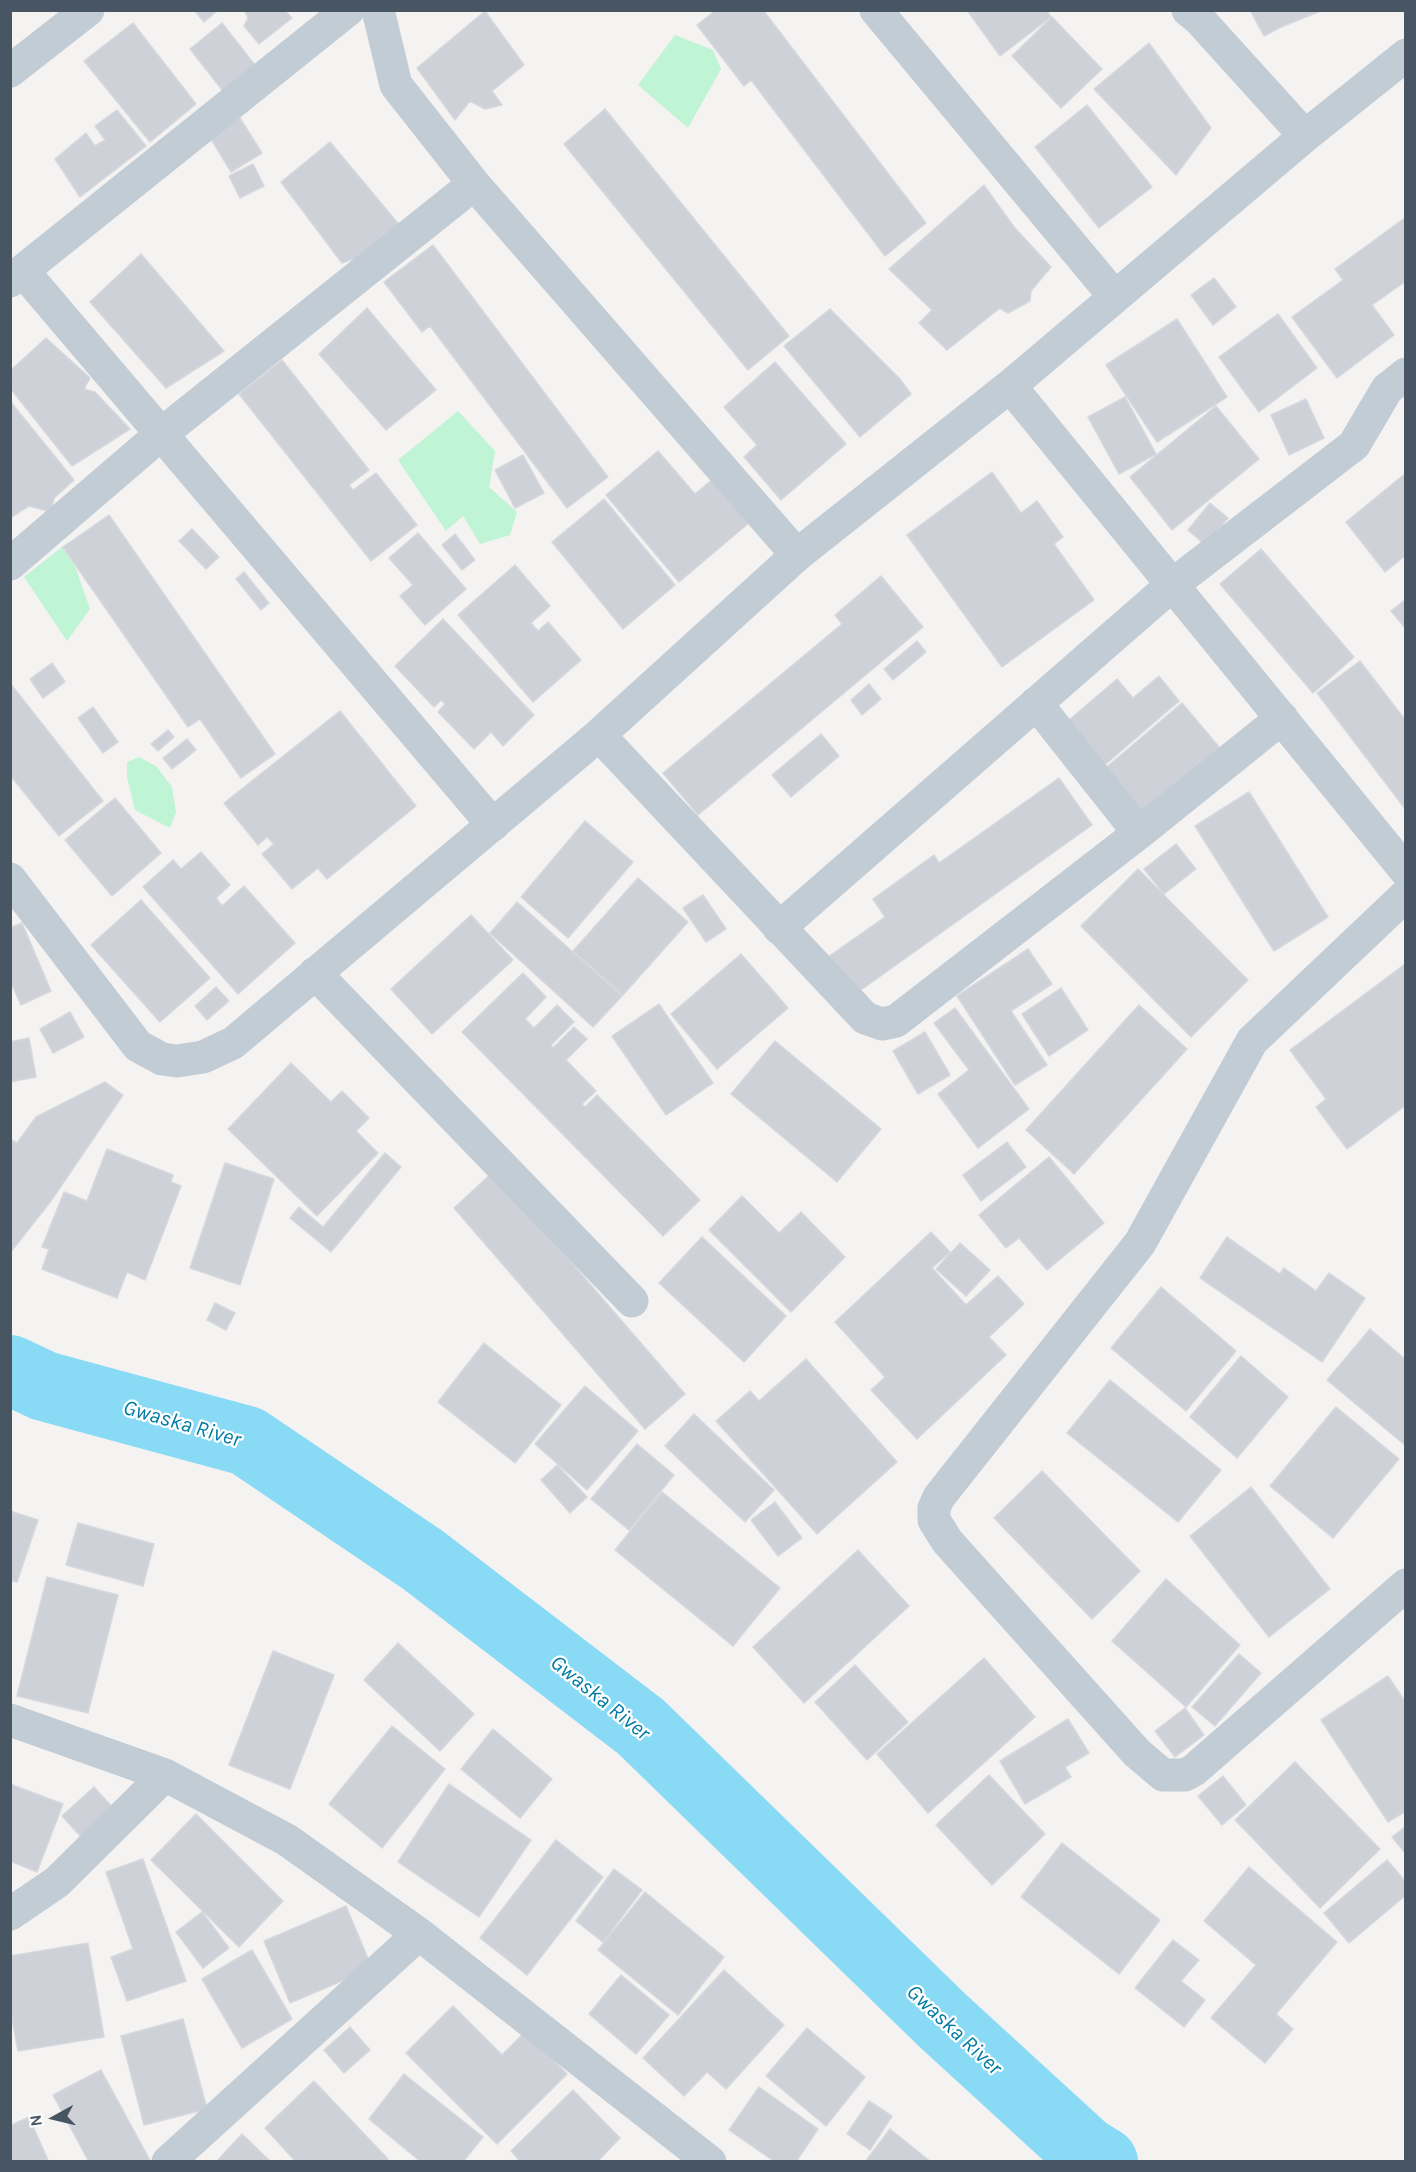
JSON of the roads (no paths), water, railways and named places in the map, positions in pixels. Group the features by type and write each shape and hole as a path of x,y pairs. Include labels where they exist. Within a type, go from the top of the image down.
{"street":[{"path":"10,71 88,10"},
{"path":"348,10 17,276 160,435 493,825"},
{"path":"378,10 396,85 474,184 798,555"},
{"path":"876,10 1115,297"},
{"path":"1188,10 1198,18 1305,136"},
{"path":"10,879 138,1046 162,1059 177,1061 202,1057 233,1043 599,735 798,555 1010,386 1305,136 1406,55"},
{"path":"10,564 160,435 474,184"},
{"path":"779,928 1172,585 1354,445 1387,389 1406,374"},
{"path":"1010,386 1282,718 1401,854"},
{"path":"1036,703 1139,833"},
{"path":"599,735 865,1018 873,1022 890,1024 1139,833 1282,718"},
{"path":"1406,895 1252,1041 1140,1243 939,1497 934,1508 934,1520 947,1540 1137,1753 1163,1775 1185,1775 1194,1770 1406,1585"},
{"path":"315,973 632,1301"},
{"path":"10,1720 165,1776 287,1840 419,1934 706,2161"},
{"path":"10,1914 57,1882 165,1776"},
{"path":"168,2162 419,1934"}],"waterway":[{"name":"Gwaska River","path":"10,1370 44,1386 247,1441 423,1560 641,1727 942,2020 1085,2151 1103,2162"}]}
